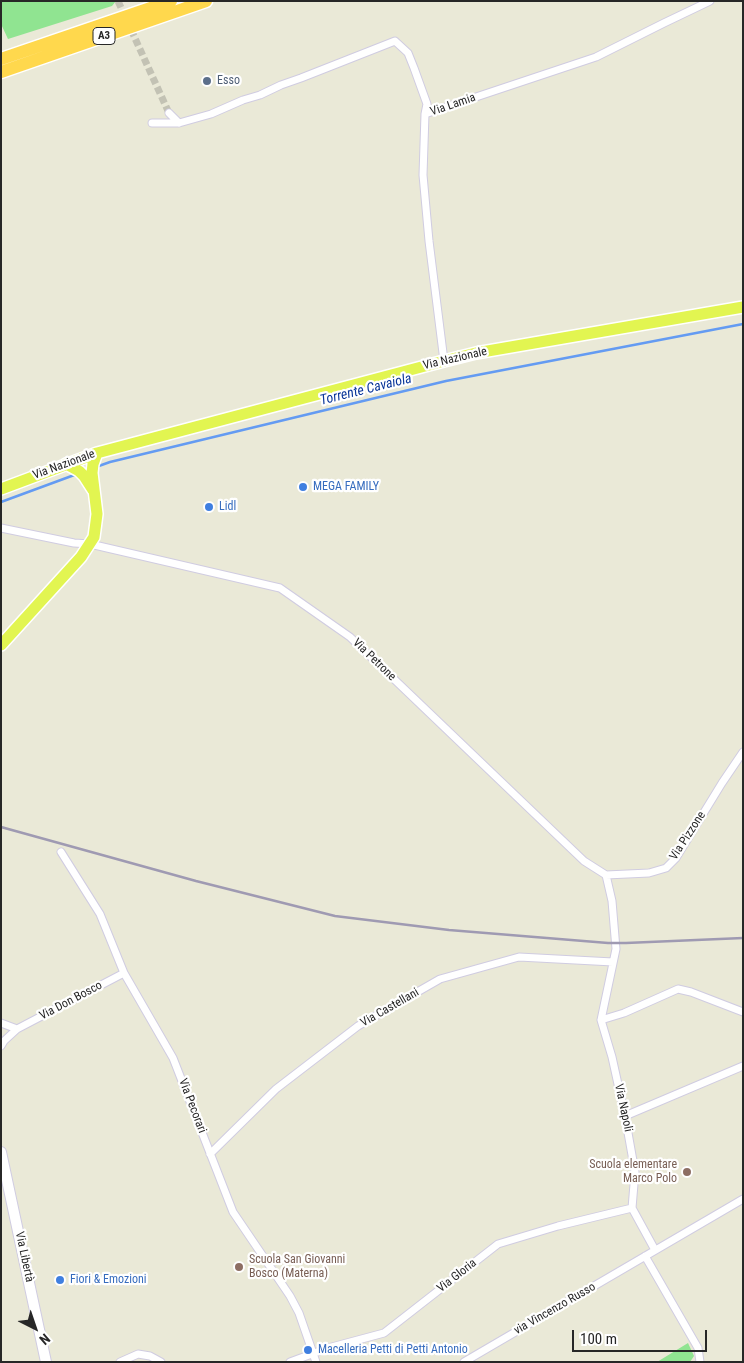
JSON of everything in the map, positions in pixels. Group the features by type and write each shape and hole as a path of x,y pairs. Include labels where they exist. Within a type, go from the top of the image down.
{"highway":[{"name":"A3","path":"1,59 172,1"},
{"name":"A3","path":"1,72 206,1"}],"main road":[{"name":"Via Nazionale","path":"1,489 97,453 444,360 743,307"},
{"path":"1,644 81,557 92,541 97,514 92,464 97,453"},
{"path":"66,464 84,476 94,492"},
{"name":"Via Libertà","path":"1,1152 46,1362"}],"street":[{"name":"Via Lamia","path":"444,360 423,175 425,114 596,57 710,1"},
{"path":"152,124 179,123 211,114 395,41 408,53 427,104 425,114"},
{"path":"168,113 179,123"},
{"name":"Via Petrone","path":"1,528 66,541 92,541 280,588 350,637 584,861 606,874"},
{"name":"Via Pizzone","path":"606,874 649,873 666,868 676,858 722,782 743,752"},
{"name":"Via Pecorari","path":"61,852 100,914 124,973 173,1058 233,1212 290,1296 299,1313 316,1362"},
{"path":"606,874 612,901 616,950 613,962"},
{"name":"Via Castellani","path":"210,1154 276,1089 358,1026 440,979 519,957 613,962"},
{"name":"Via Napoli","path":"613,962 601,1020 612,1057 635,1172 632,1208"},
{"name":"Via Don Bosco","path":"1,1046 18,1029 124,973"},
{"path":"601,1020 624,1013 678,989 691,992 743,1012"},
{"path":"3,1025 18,1029"},
{"path":"1,1036 11,1035"},
{"path":"625,1116 743,1066"},
{"path":"700,1362 698,1348 645,1256 743,1199"},
{"path":"632,1208 655,1250"},
{"name":"Via Gloria","path":"290,1362 328,1348 384,1333 498,1244 558,1226 632,1208"},
{"name":"via Vincenzo Russo","path":"464,1362 645,1256"},
{"path":"120,1362 138,1354 150,1356 161,1362"}],"green space":[{"path":"1,1 116,1 112,6 8,39 1,24"},
{"path":"688,1343 694,1356 690,1362 657,1362"}],"waterway":[{"name":"Torrente Cavaiola","path":"96,467 110,462 446,381 743,324"},
{"name":"Torrente Cavaiola","path":"1,502 77,474"}],"tunnel":[{"path":"118,1 169,113"}],"railway":[{"path":"1,827 196,881 335,916 449,930 608,943 743,938"}],"place":[{"name":"Esso","path":"207,81"},
{"name":"MEGA FAMILY","path":"303,487"},
{"name":"Lidl","path":"209,507"},
{"name":"Scuola elementare Marco Polo","path":"687,1172"},
{"name":"Scuola San Giovanni Bosco (Materna)","path":"239,1267"},
{"name":"Fiori & Emozioni","path":"60,1280"},
{"name":"Macelleria Petti di Petti Antonio","path":"308,1350"}]}
